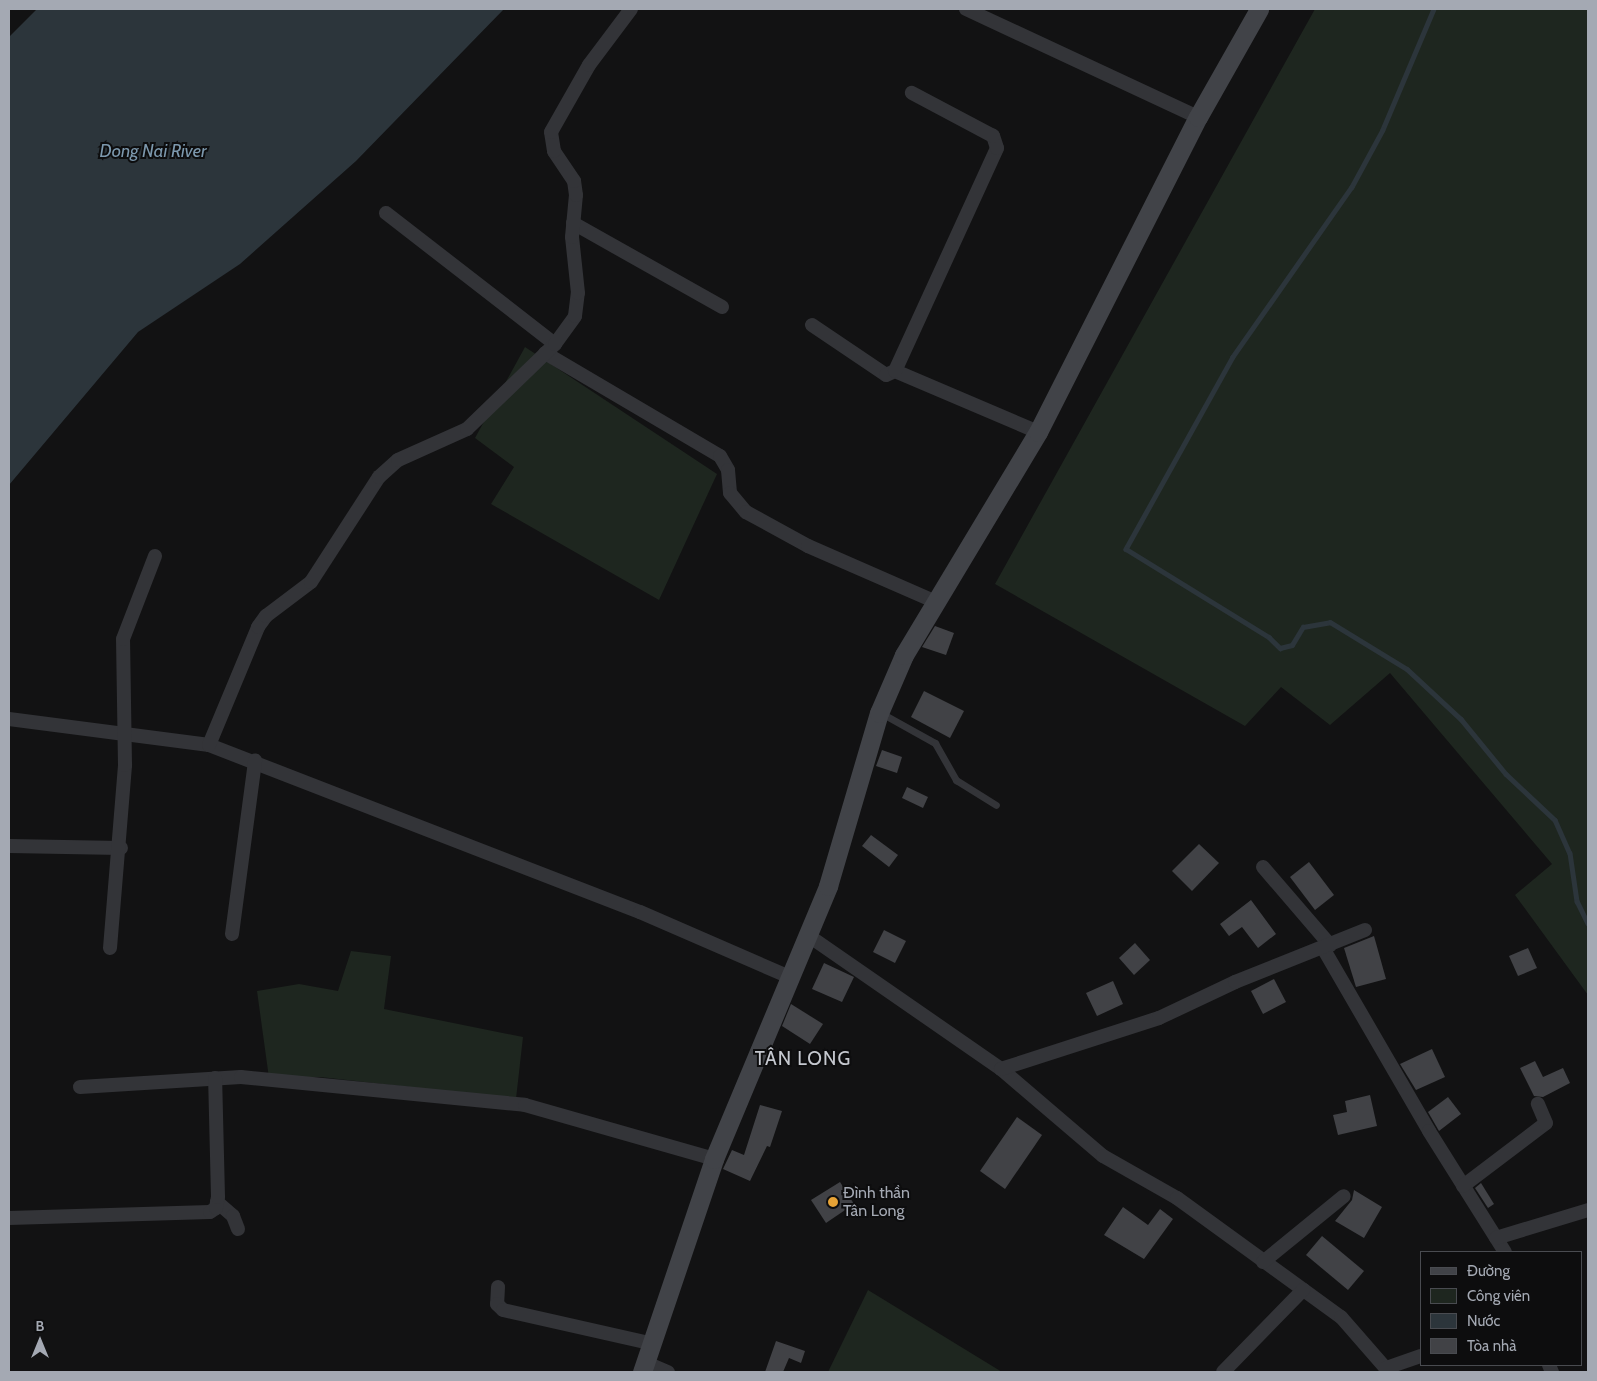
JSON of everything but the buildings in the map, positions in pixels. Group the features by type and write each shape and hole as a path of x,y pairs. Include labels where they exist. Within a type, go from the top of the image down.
{"street":[{"path":"209,745 258,627 266,616 311,582 379,477 398,460 467,429 550,348 578,305 573,222 576,195 574,181 554,152 551,132 589,65 631,9"},
{"path":"966,9 1198,117"},
{"path":"668,1372 643,1367 649,1343 714,1159 792,978 828,886 879,713 904,654 934,601 1038,432 1198,117 1259,9"},
{"path":"812,325 886,375 895,371 997,148 993,136 912,93"},
{"path":"386,213 550,348 720,456 728,470 730,493 746,512 808,546 934,601"},
{"path":"573,222 722,307"},
{"path":"895,371 1038,432"},
{"path":"110,948 121,848 125,736 121,674 123,639 155,556"},
{"path":"9,719 125,736 209,745 255,761 640,912 792,978"},
{"path":"232,934 255,761"},
{"path":"9,846 121,848"},
{"path":"1263,867 1327,947 1463,1186 1504,1251"},
{"path":"1001,1069 1159,1018 1235,982 1327,947 1365,930"},
{"path":"809,936 1001,1069 1103,1156 1177,1198 1341,1317 1388,1370 1420,1356"},
{"path":"80,1087 215,1078 313,1081 525,1105 714,1159"},
{"path":"9,1218 202,1214 216,1208 215,1078"},
{"path":"1463,1186 1546,1124 1538,1104"},
{"path":"1263,1262 1344,1196"},
{"path":"217,1202 233,1216 238,1229"},
{"path":"1496,1238 1588,1210"},
{"path":"498,1287 497,1304 503,1310 649,1343"},
{"path":"1223,1372 1303,1290"}],"lane":[{"path":"879,713 935,742 956,780 996,805"}],"green space":[{"path":"1315,9 1588,9 1588,995 1515,895 1552,864 1390,673 1330,725 1281,687 1245,726 995,584"},
{"path":"525,347 717,474 659,600 491,504 514,467 475,438"},
{"path":"351,951 391,956 384,1009 523,1037 516,1099 320,1077 269,1078 257,991 299,984 338,991"},
{"path":"868,1290 1002,1372 828,1372"}],"water":[{"name":"Dong Nai River","path":"37,9 504,9 356,161 240,264 138,332 9,485 9,37"}],"waterway":[{"path":"1434,9 1383,130 1352,187 1233,357 1126,549 1269,637 1280,648 1292,645 1303,627 1330,622 1407,669 1461,719 1506,774 1555,820 1570,853 1577,901 1588,924"}],"place":[{"name":"Đình thần Tân Long","path":"833,1202"}],"district":[{"name":"TÂN LONG","path":"803,1059"}]}
